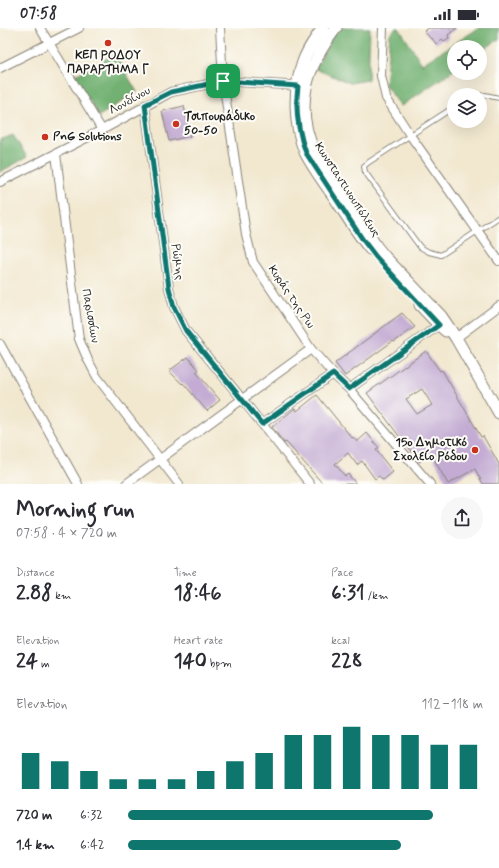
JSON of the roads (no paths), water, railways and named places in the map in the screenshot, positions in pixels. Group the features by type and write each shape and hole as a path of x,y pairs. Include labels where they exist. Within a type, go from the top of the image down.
{"main road":[{"name":"Κωνσταντινουπόλεως","path":"323,28 308,50 303,62 302,86 306,128 309,141 315,153 376,246 441,316 456,338 499,413"},
{"name":"Κωνσταντινουπόλεως","path":"336,28 317,56 296,99 297,121 300,138 306,153 363,240 376,257 439,325 456,338"}],"street":[{"path":"40,28 102,130"},
{"path":"0,68 79,28"},
{"name":"Κυράς της Ρω","path":"220,28 223,81 246,234 253,262 311,348 333,374 349,389 430,484"},
{"path":"383,28 381,76 386,98 410,135 499,261"},
{"name":"Λονδίνου","path":"0,182 102,130 171,92 223,81 302,86"},
{"name":"Ρώμης","path":"145,105 169,288 174,307 186,331 310,484"},
{"name":"Παρισσίων","path":"56,154 80,339 88,360 97,376 179,484"},
{"path":"456,338 499,306"},
{"path":"349,389 439,325"},
{"path":"0,344 78,484"},
{"path":"126,484 311,348"},
{"path":"262,424 333,374"}],"lane":[{"path":"487,95 499,98"},
{"path":"447,111 364,166 365,172 420,247 424,250 441,255 499,216"}],"place":[{"name":"ΚΕΠ ΡΟΔΟΥ ΠΑΡΑΡΤΗΜΑ Γ","path":"108,43"},
{"name":"Τσιπουράδικο 50-50","path":"176,124"},
{"name":"PnG Solutions","path":"45,137"},
{"name":"15ο Δημοτικό Σχολείο Ρόδου","path":"475,450"}]}
